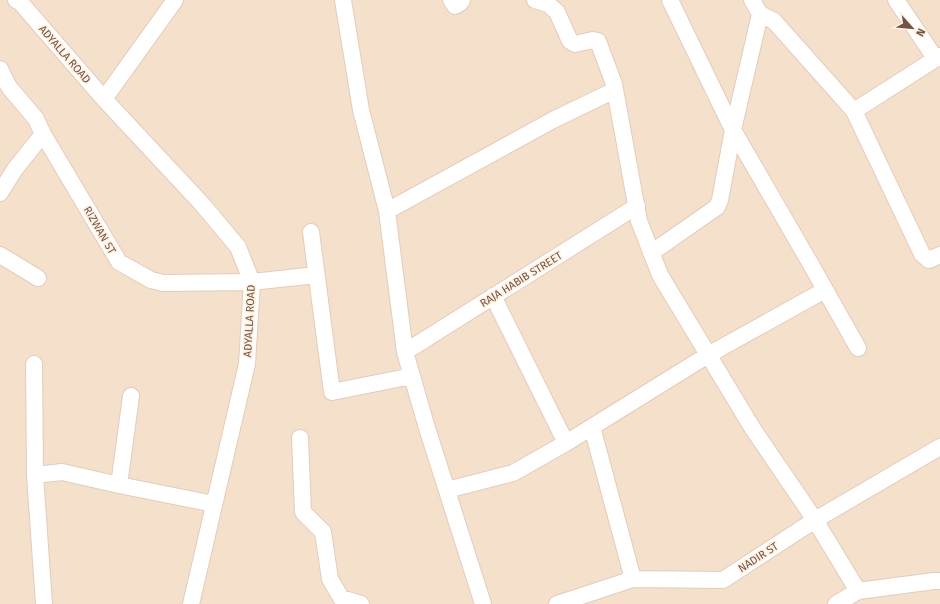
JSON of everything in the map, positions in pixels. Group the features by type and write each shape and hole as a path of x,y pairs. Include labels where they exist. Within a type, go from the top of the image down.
{"street":[{"name":"ADYALLA ROAD","path":"16,0 20,2 104,99 202,204 238,247 252,282 247,364 191,604"},
{"path":"104,99 175,0"},
{"path":"343,0 361,110 387,211 405,352 427,428 483,604"},
{"path":"451,0 455,6 462,0"},
{"path":"535,0 548,4 557,12 570,41 575,44 593,40 598,42 614,84 639,221 660,275 753,430 815,520 858,591"},
{"path":"670,0 733,130 858,348"},
{"path":"752,0 760,14 774,21 854,111 922,254 929,260 940,255"},
{"path":"854,111 938,57 896,0"},
{"path":"651,253 717,207 720,200 733,130 760,14"},
{"name":"RIZWAN ST","path":"0,69 9,87 36,119 43,134 119,262 151,280 163,283 252,282 316,275"},
{"path":"387,211 553,120 615,90"},
{"path":"0,193 15,169 43,134"},
{"name":"RAJA HABIB STREET","path":"405,352 636,206"},
{"path":"311,232 332,392 412,376"},
{"path":"0,256 38,278"},
{"path":"447,490 513,474 708,355 824,290"},
{"path":"493,296 566,443"},
{"path":"34,364 35,475 44,604"},
{"path":"119,485 131,396"},
{"path":"592,427 633,579"},
{"path":"300,438 303,512 323,532 330,579 341,598 361,604"},
{"name":"NADIR ST","path":"557,604 633,579 723,580 815,520 940,447"},
{"path":"35,475 62,472 214,504"},
{"path":"836,604 858,591 940,581"}],"shaded area":[{"path":"0,0 940,0 940,604 0,604"}]}
